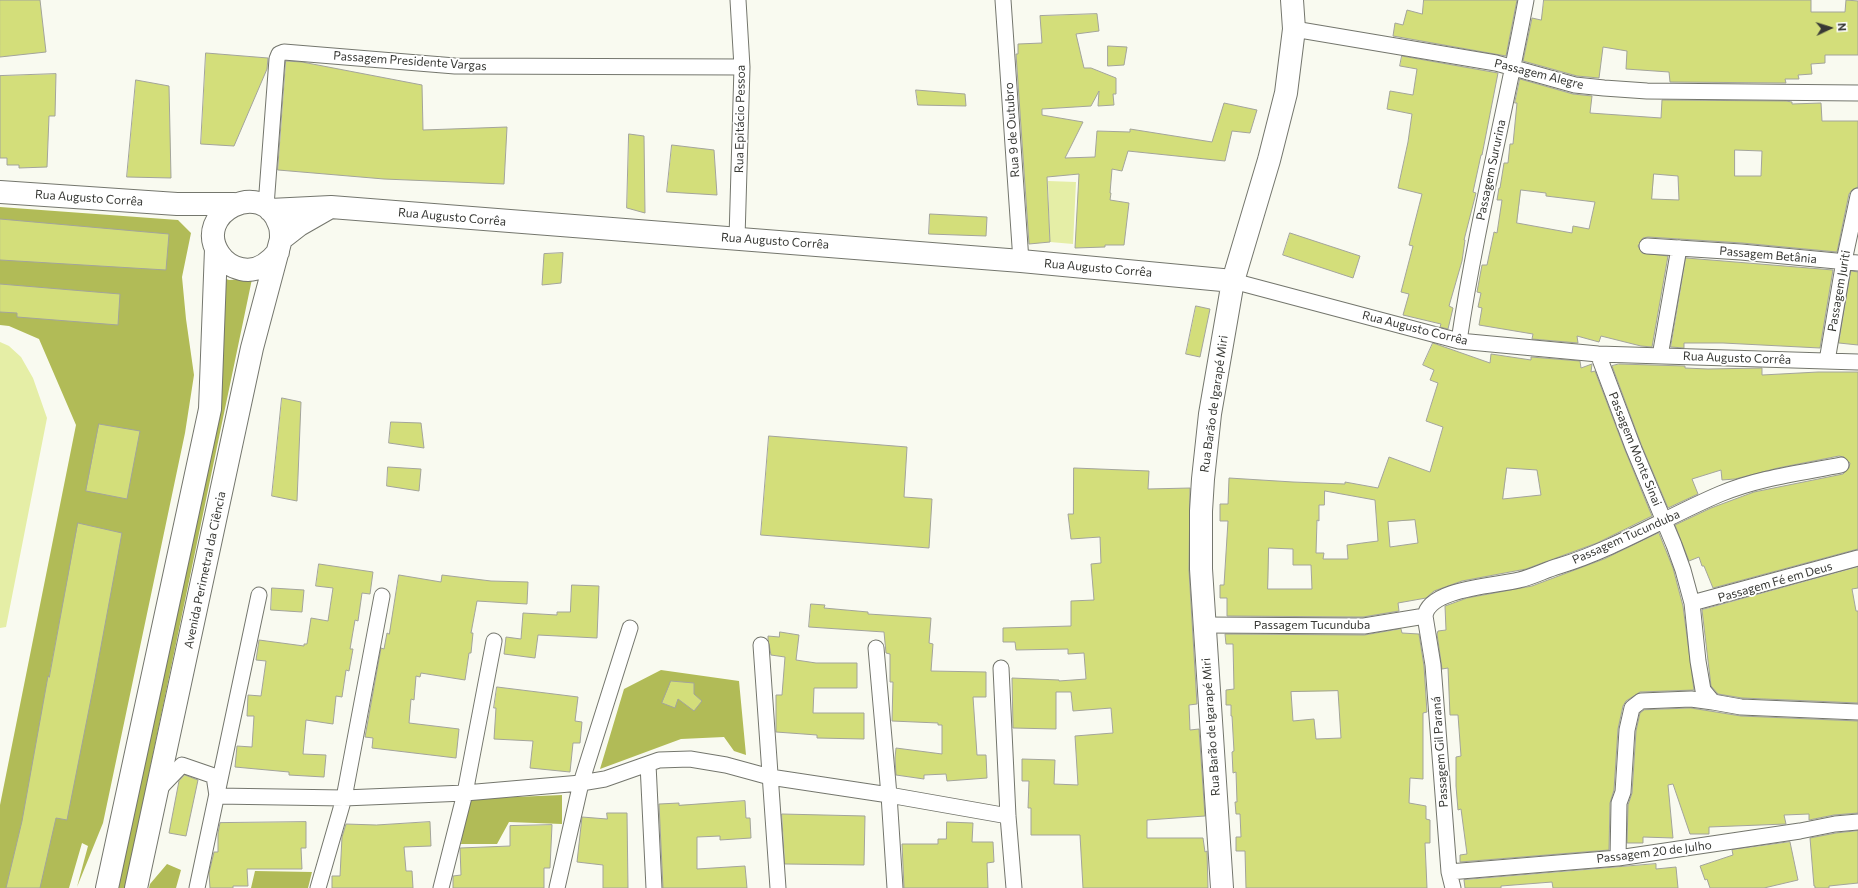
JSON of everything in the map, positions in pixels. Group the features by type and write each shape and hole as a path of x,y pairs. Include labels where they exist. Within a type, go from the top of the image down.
{"main road":[{"name":"Rua Barão de Igarapé Miri","path":"1222,888 1201,562 1201,511 1203,479 1210,414 1233,281 1269,160 1286,93 1294,29 1292,0"},
{"name":"Rua Augusto Corrêa","path":"0,192 177,204 234,204"},
{"path":"107,888 210,409 216,224 223,212 234,204 251,202 268,208 279,223 280,246"},
{"name":"Rua Augusto Corrêa","path":"177,204 201,218 215,241"},
{"name":"Rua Augusto Corrêa","path":"268,208 331,207 1021,261 1233,281"},
{"path":"215,241 223,260 234,268 246,270 259,269 270,262 280,246 299,225 331,207"},
{"name":"Avenida Perimetral da Ciência","path":"136,888 252,348 280,246"}],"street":[{"name":"Rua Epitácio Pessoa","path":"737,238 742,67 738,0"},
{"name":"Rua 9 de Outubro","path":"1003,0 1021,261"},
{"name":"Passagem Sururina","path":"1459,341 1467,286 1486,191 1514,67 1526,0"},
{"name":"Passagem Alegre","path":"1294,29 1514,67 1575,84 1604,88 1647,91 1858,93"},
{"name":"Passagem Presidente Vargas","path":"268,208 277,59 279,54 284,52 455,66 742,67"},
{"name":"Passagem Juriti","path":"1827,361 1851,262 1858,196"},
{"name":"Passagem Betânia","path":"1647,246 1851,262"},
{"path":"1660,356 1678,248"},
{"name":"Rua Augusto Corrêa","path":"1233,281 1459,341 1598,354 1858,362"},
{"name":"Passagem Monte Sinai","path":"1598,354 1674,545 1692,604 1700,678 1703,690 1713,702"},
{"name":"Passagem Tucunduba","path":"1204,625 1364,626 1425,616 1426,609 1430,603 1446,594 1520,580 1598,552 1721,493 1774,478 1840,465"},
{"name":"Passagem Fé em Deus","path":"1692,604 1858,558"},
{"path":"197,888 259,595"},
{"path":"318,888 344,798 382,596"},
{"name":"Passagem Gil Paraná","path":"1425,616 1433,665 1449,872 1453,888"},
{"path":"557,888 581,783 630,628"},
{"path":"441,888 465,793 494,641"},
{"path":"761,645 778,888"},
{"path":"876,648 889,795 895,888"},
{"path":"1001,668 1008,816 1014,888"},
{"path":"1618,858 1619,803 1623,792 1627,730 1632,708 1641,701 1691,699 1741,707 1858,712"},
{"path":"217,796 344,798 465,793 581,783 605,779 659,760 690,760 726,765 770,777 889,795 1008,816"},
{"path":"648,764 654,888"},
{"path":"157,790 182,765 214,776 217,796"},
{"name":"Passagem 20 de Julho","path":"1449,872 1618,858 1770,836 1835,824 1858,822"}],"green space":[{"path":"1048,181 1076,182 1073,244 1050,242"},
{"path":"0,207 178,220 191,233 182,277 194,375 185,433 103,823 77,887 88,846 82,843 69,888 0,888 0,805 76,425 39,339 9,326 0,325"},
{"path":"218,276 229,280 252,279 125,888 112,888 214,409"},
{"path":"0,342 9,346 21,357 33,378 47,418 6,627 0,628"},
{"path":"661,670 739,681 746,755 734,751 724,737 681,739 600,769 624,689"},
{"path":"562,795 562,824 509,822 497,844 461,844 468,799"},
{"path":"167,864 181,870 176,888 149,888 150,884"},
{"path":"255,871 312,872 308,888 251,888"}],"building":[{"path":"0,0 40,0 46,52 0,57"},
{"path":"1424,0 1517,0 1506,56 1393,36 1395,23 1403,25 1407,10 1422,14"},
{"path":"1544,0 1811,0 1811,12 1845,12 1846,0 1858,1 1858,55 1825,55 1825,63 1811,64 1812,74 1798,75 1799,79 1785,79 1786,83 1670,82 1669,72 1626,69 1627,51 1603,47 1599,78 1577,76 1523,61 1532,18 1541,20"},
{"path":"1097,14 1099,31 1076,34 1084,68 1091,68 1116,78 1116,94 1113,94 1114,105 1098,106 1099,91 1091,106 1042,109 1042,115 1083,122 1065,158 1095,157 1097,131 1130,132 1130,129 1212,142 1224,103 1257,110 1250,133 1232,131 1225,161 1128,151 1122,171 1112,169 1110,193 1110,200 1129,203 1124,245 1075,248 1079,174 1047,177 1050,242 1029,244 1016,54 1018,54 1018,44 1042,43 1040,16"},
{"path":"1108,46 1127,47 1124,65 1108,66"},
{"path":"206,53 268,58 267,69 234,146 201,144"},
{"path":"1402,56 1498,73 1482,155 1473,192 1476,193 1464,240 1462,261 1449,306 1453,308 1448,329 1440,327 1441,324 1403,315 1409,294 1401,292 1413,246 1409,245 1422,194 1398,188 1408,142 1412,114 1387,109 1390,91 1413,95 1417,69 1400,66"},
{"path":"286,61 302,62 422,85 423,130 507,127 504,184 384,179 278,170"},
{"path":"56,74 55,116 49,116 47,167 19,168 19,165 7,165 7,158 0,158 0,76"},
{"path":"1520,79 1573,94 1592,96 1590,113 1661,118 1662,100 1786,101 1792,102 1792,104 1821,103 1822,121 1858,121 1858,187 1852,190 1849,194 1837,252 1742,243 1648,237 1643,238 1638,246 1642,253 1668,256 1652,347 1641,346 1601,336 1599,342 1577,336 1578,343 1532,339 1533,334 1479,325 1482,308 1478,307 1481,293 1477,292 1482,265 1487,265 1494,232 1497,233 1502,200 1497,200 1504,163 1508,163 1510,144 1513,144 1517,103 1515,103","holes":["1735,150 1762,151 1761,176 1735,176","1654,174 1678,176 1679,200 1652,199","1521,190 1546,193 1546,196 1595,202 1589,229 1573,226 1572,233 1517,223"]},
{"path":"136,80 169,86 171,178 127,177"},
{"path":"916,90 965,94 966,106 918,105"},
{"path":"629,134 644,136 645,213 627,208"},
{"path":"672,145 714,150 717,195 667,192"},
{"path":"930,214 987,217 986,236 929,234"},
{"path":"0,219 169,234 166,270 0,260"},
{"path":"1290,233 1360,256 1353,278 1283,255"},
{"path":"563,253 561,283 542,285 544,254"},
{"path":"1686,258 1833,270 1820,348 1723,343 1684,343 1684,348 1671,347"},
{"path":"1851,271 1858,272 1858,345 1839,343"},
{"path":"0,284 120,294 118,325 17,317 17,313 0,312"},
{"path":"1196,306 1210,309 1200,357 1186,354"},
{"path":"1433,343 1490,363 1491,354 1531,360 1531,357 1580,361 1581,368 1592,364 1591,372 1595,371 1652,516 1597,543 1526,569 1462,581 1434,591 1426,598 1398,603 1399,611 1363,617 1227,616 1227,598 1220,598 1220,585 1224,585 1228,521 1220,521 1220,504 1228,504 1229,478 1345,484 1345,482 1378,488 1389,457 1430,472 1443,427 1426,421 1438,383 1430,380 1434,370 1423,365","holes":["1507,468 1537,470 1541,495 1503,499","1325,491 1375,500 1378,541 1347,545 1348,559 1323,559 1324,553 1316,553 1319,505 1324,505","1415,520 1418,543 1390,547 1388,522","1269,548 1293,549 1293,565 1311,565 1312,589 1268,589"]},
{"path":"1619,364 1685,366 1685,368 1708,369 1762,368 1762,375 1818,372 1858,372 1858,549 1713,588 1699,557 1689,561 1675,525 1711,508 1754,492 1843,474 1849,468 1850,463 1844,457 1839,456 1778,468 1735,479 1722,480 1721,470 1692,479 1698,494 1668,508 1641,444 1612,366"},
{"path":"282,398 301,402 297,501 272,496"},
{"path":"391,422 421,423 424,448 389,443"},
{"path":"99,424 140,431 127,499 86,491"},
{"path":"769,436 907,447 904,497 932,499 929,548 761,535"},
{"path":"388,467 421,469 419,491 387,486"},
{"path":"1074,468 1149,471 1148,489 1190,488 1189,570 1197,704 1189,705 1190,730 1199,729 1205,816 1147,820 1147,838 1203,838 1205,852 1207,851 1208,888 1083,888 1080,835 1031,835 1031,808 1028,808 1029,781 1022,781 1022,759 1055,760 1054,784 1078,785 1075,736 1113,733 1111,708 1073,711 1071,692 1056,692 1056,729 1013,728 1012,678 1059,681 1086,679 1084,653 1068,654 1068,649 1016,650 1015,642 1003,642 1003,628 1071,626 1071,601 1094,600 1091,564 1101,563 1100,537 1071,539 1068,514 1073,514"},
{"path":"78,523 122,533 95,679 67,820 56,818 40,888 6,888 22,821 48,676 49,677"},
{"path":"1659,533 1673,568 1683,606 1694,690 1640,692 1626,701 1623,706 1618,729 1614,790 1610,803 1609,850 1460,862 1460,855 1467,854 1461,809 1458,810 1456,786 1456,757 1461,756 1458,715 1450,715 1448,668 1442,669 1437,634 1438,631 1446,630 1445,606 1467,598 1532,586 1604,559"},
{"path":"319,564 373,572 370,594 362,593 358,621 355,620 350,649 353,649 349,671 346,670 342,697 336,696 333,724 306,720 303,754 326,755 324,777 289,775 289,772 235,767 237,746 252,747 254,716 247,716 248,695 261,696 266,661 256,660 259,640 304,646 304,644 307,644 311,618 328,621 333,588 316,586"},
{"path":"1858,567 1858,588 1852,589 1856,611 1858,611 1858,703 1742,698 1718,694 1711,686 1702,610"},
{"path":"399,575 441,582 442,575 491,581 528,582 527,604 477,601 471,633 473,633 471,653 469,653 465,680 421,673 420,677 416,676 414,700 411,699 409,723 459,729 456,758 372,748 373,738 365,737 381,648 384,649 387,633 389,634"},
{"path":"572,585 599,586 597,638 538,635 535,658 504,654 506,637 521,639 523,613 557,615 557,612 570,612"},
{"path":"272,588 304,590 302,612 271,610"},
{"path":"811,604 825,605 824,608 868,612 868,614 931,618 929,643 933,644 931,671 986,672 986,697 973,697 977,755 986,755 987,778 947,781 946,774 924,775 924,779 896,775 896,748 942,754 942,725 938,725 938,723 892,721 893,682 890,682 890,654 886,653 884,632 809,627"},
{"path":"1401,629 1402,633 1419,634 1424,666 1427,712 1423,713 1423,779 1410,778 1409,803 1426,806 1426,819 1430,820 1430,843 1425,843 1427,888 1246,888 1245,851 1236,851 1236,837 1241,837 1240,814 1236,814 1235,802 1237,802 1236,772 1233,773 1232,752 1234,751 1231,705 1226,705 1226,690 1234,689 1233,644 1226,644 1225,634 1364,635","holes":["1338,691 1341,738 1316,739 1314,719 1293,721 1291,692"]},
{"path":"780,632 799,635 796,660 816,663 857,663 857,688 814,688 813,713 864,713 864,739 817,738 817,735 776,732 776,695 782,695 785,657 771,655 768,636 779,637"},
{"path":"671,681 694,683 694,694 702,701 694,711 678,699 675,708 662,703"},
{"path":"497,687 578,697 575,721 582,722 580,743 573,743 570,772 530,768 533,741 494,739 496,708 494,708"},
{"path":"1691,708 1741,716 1858,721 1858,813 1834,815 1809,820 1809,814 1784,815 1786,824 1709,827 1709,834 1690,834 1673,784 1668,785 1673,838 1643,837 1643,843 1627,843 1628,805 1632,793 1636,731 1640,713 1644,710"},
{"path":"185,775 198,780 186,836 169,833 179,781"},
{"path":"745,801 746,818 750,818 751,838 720,840 720,836 697,837 697,869 745,866 747,888 663,888 659,804 679,803 679,805"},
{"path":"607,813 627,813 628,888 603,888 603,865 577,862 582,817 607,819"},
{"path":"782,814 865,816 864,865 785,864"},
{"path":"306,822 306,848 301,848 302,869 247,869 248,886 233,886 233,888 210,888 209,873 214,852 218,852 218,833 220,823"},
{"path":"430,822 431,846 404,847 406,871 412,871 413,888 332,888 332,876 340,876 342,837 346,824 376,825"},
{"path":"947,822 973,823 972,842 993,842 994,862 987,863 988,888 904,888 902,844 938,844 938,839 946,839"},
{"path":"552,825 550,868 544,868 544,888 453,888 453,876 461,875 460,848 510,846 510,826"},
{"path":"1858,831 1858,883 1829,886 1829,888 1815,888 1810,838"},
{"path":"1790,842 1798,880 1764,888 1710,888 1707,879 1705,880 1700,866 1733,855 1732,850"},
{"path":"1656,864 1656,869 1676,867 1678,888 1553,888 1552,882 1501,886 1501,888 1465,888 1464,880"}]}
